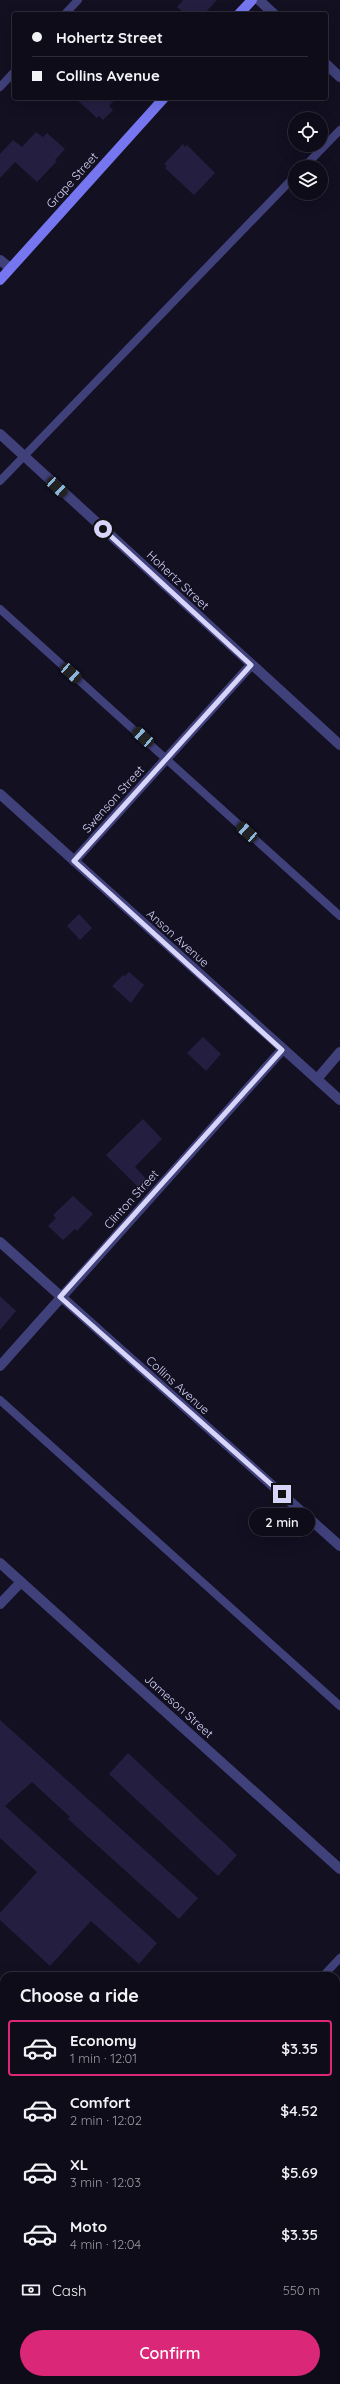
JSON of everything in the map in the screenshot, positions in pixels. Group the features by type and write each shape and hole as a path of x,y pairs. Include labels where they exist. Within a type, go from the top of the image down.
{"street":[{"path":"241,12 252,0"},
{"path":"259,0 272,12"},
{"path":"328,66 340,77"},
{"name":"Grape Street","path":"0,280 162,100"},
{"path":"0,260 10,268"},
{"name":"Hohertz Street","path":"0,434 340,745"},
{"name":"Swenson Street","path":"74,861 251,665"},
{"name":"Anson Avenue","path":"0,794 282,1050 340,1100"},
{"name":"Clinton Street","path":"0,1366 282,1050"},
{"path":"317,1079 340,1052"},
{"name":"Collins Avenue","path":"0,1242 340,1546"},
{"name":"Jameson Street","path":"0,1563 340,1869"},
{"path":"0,1604 21,1582"}],"lane":[{"path":"67,12 78,0"},
{"path":"0,87 12,74"},
{"path":"311,160 340,130"},
{"path":"0,481 23,455 288,183"},
{"path":"0,609 340,916"},
{"path":"0,1400 340,1706"},
{"path":"327,1972 340,1958"}],"building":[{"path":"183,0 217,0 206,12 183,12 177,7"},
{"path":"77,100 114,100 109,106 113,110 103,120 99,116 97,118"},
{"path":"36,132 43,137 47,133 65,149 55,160 57,161 37,182 15,162 0,178 0,154 13,140 22,147"},
{"path":"183,144 185,147 187,145 215,173 194,195 165,168 167,166 164,164"},
{"path":"79,914 92,928 80,940 67,926"},
{"path":"129,972 144,985 131,1003 112,986 123,975 125,976"},
{"path":"203,1037 221,1054 206,1071 187,1053"},
{"path":"143,1119 162,1139 135,1167 152,1185 144,1193 106,1155"},
{"path":"73,1196 93,1214 77,1231 75,1229 63,1240 48,1226 56,1218 53,1215"},
{"path":"0,1296 16,1311 0,1330"},
{"path":"0,1720 198,1898 179,1919 68,1819 70,1817 32,1782 5,1806 157,1943 139,1964 91,1921 50,1966 0,1920 0,1913 37,1872 0,1838"},
{"path":"128,1753 237,1855 218,1876 109,1774"}],"route":[{"path":"103,529 251,665 74,861 282,1050 60,1297 282,1494"}]}
